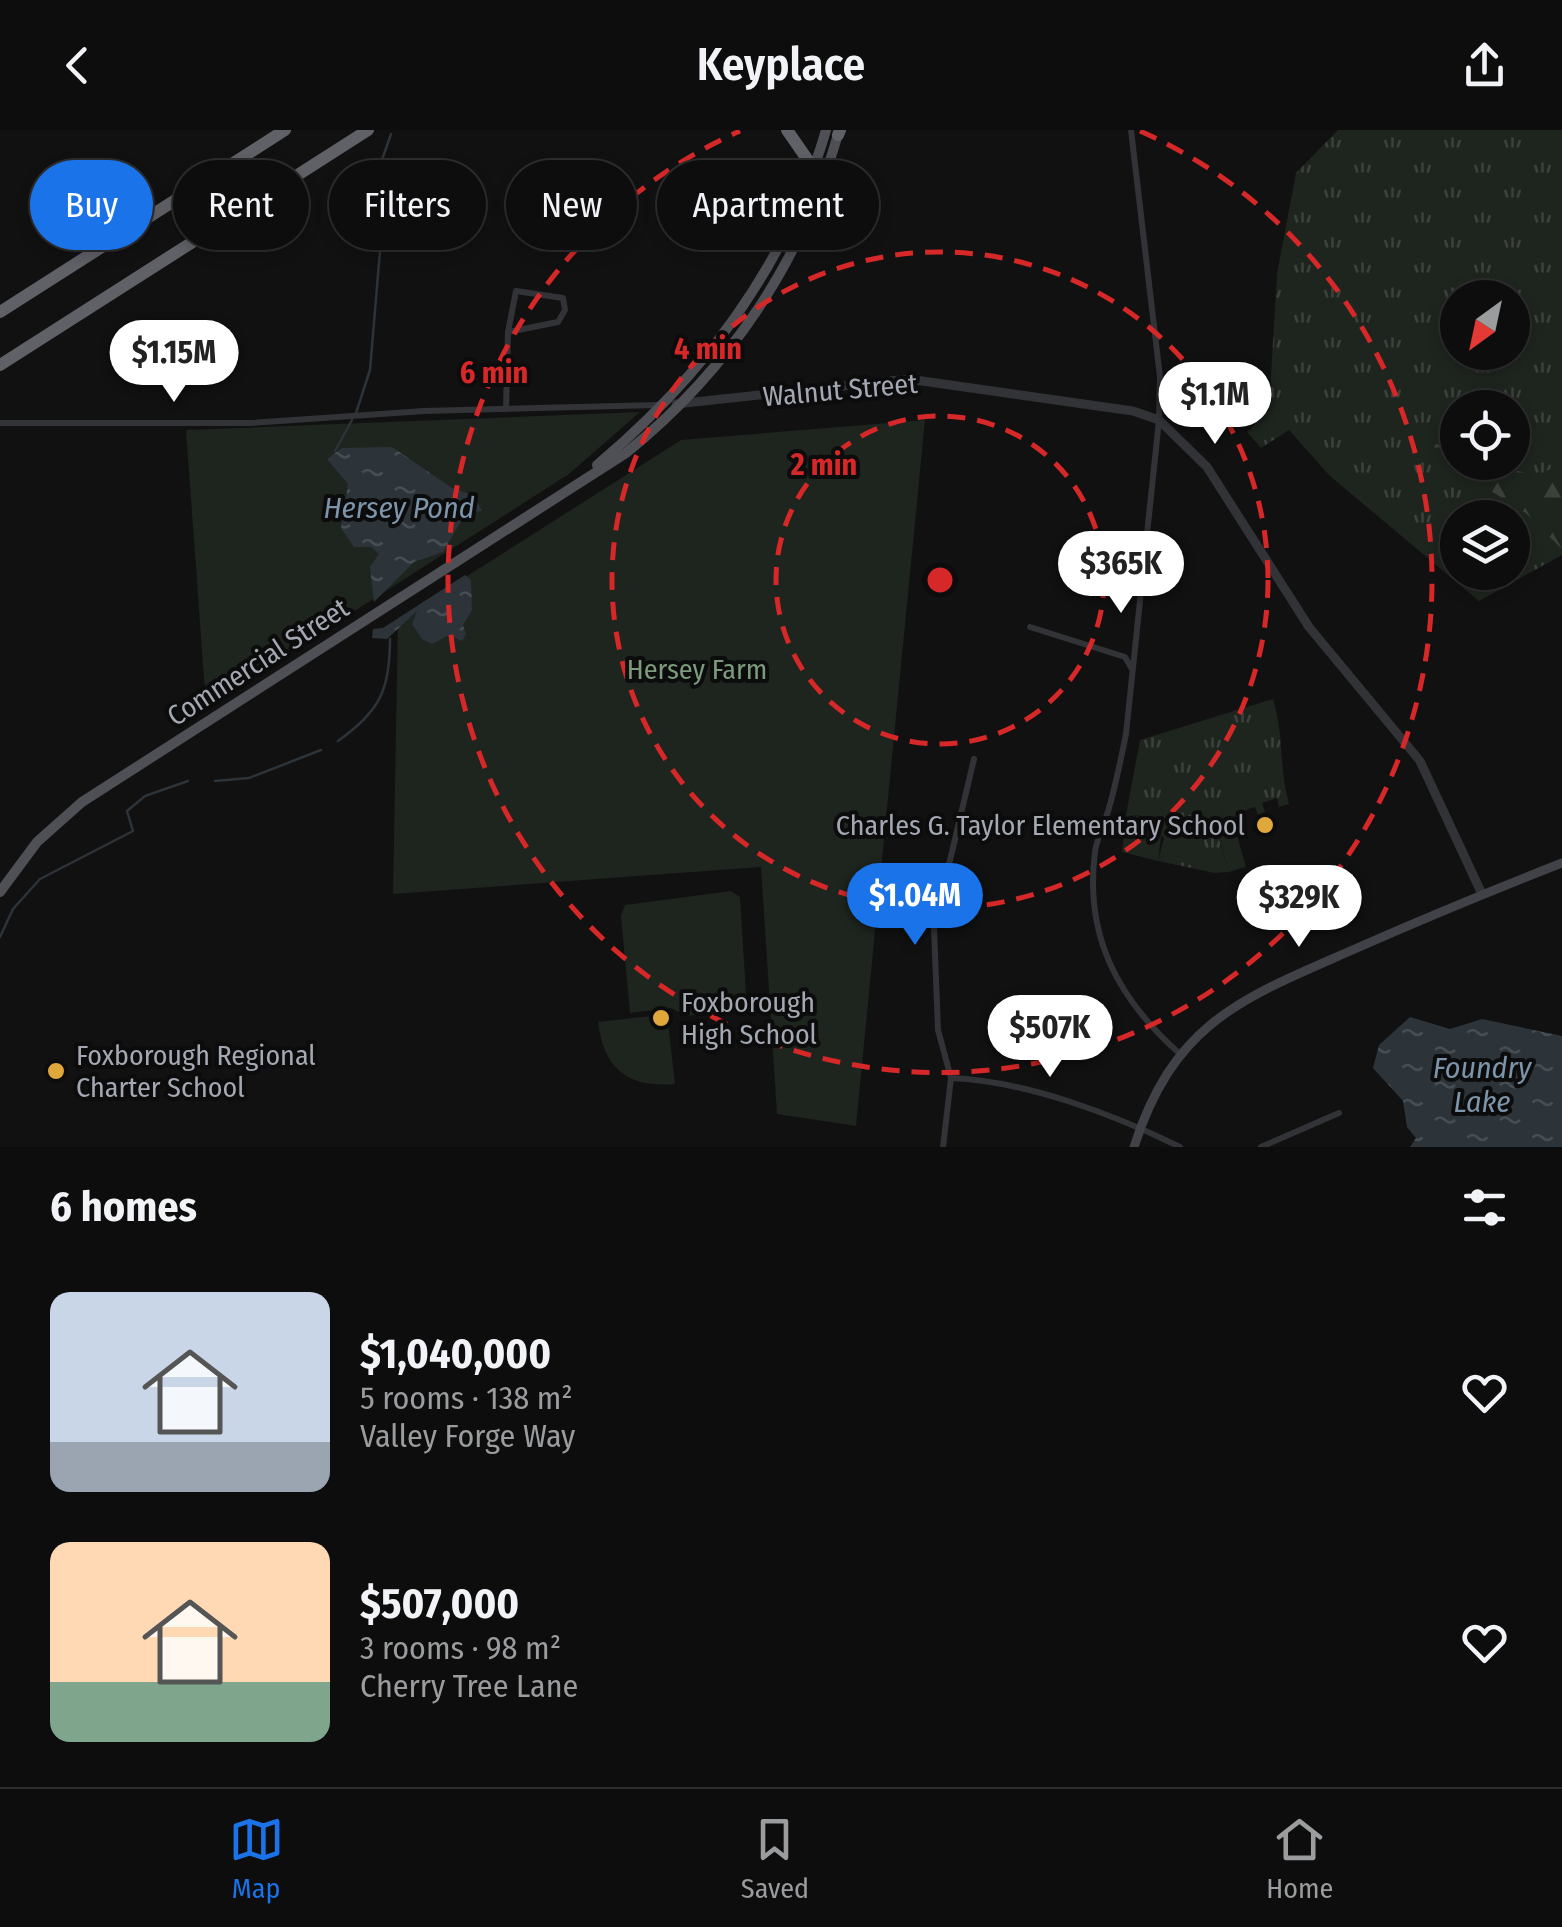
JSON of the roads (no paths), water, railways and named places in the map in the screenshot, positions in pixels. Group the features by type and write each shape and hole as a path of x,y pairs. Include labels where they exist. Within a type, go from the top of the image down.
{"highway":[{"path":"0,312 285,130"},
{"path":"0,365 368,130"},
{"path":"786,130 808,160"}],"main road":[{"name":"Commercial Street","path":"819,160 836,131"},
{"name":"Commercial Street","path":"0,892 37,842 82,802 626,453 684,403 739,338 780,275 813,206 836,131"},
{"name":"Commercial Street","path":"562,494 666,404 754,292 778,250"},
{"path":"1134,1147 1140,1127 1180,1054 1252,993 1562,863"}],"street":[{"path":"1131,130 1160,377 1159,420 1119,772 1095,850 1097,916 1104,957 1118,982 1142,1016 1180,1054"},
{"path":"506,410 508,332 516,291 563,298 565,310 558,322 508,332"},
{"name":"Walnut Street","path":"0,423 252,424 354,416 666,404 908,379 1133,411 1159,420"},
{"path":"1159,420 1212,473 1309,627 1420,761 1482,894"},
{"path":"1030,627 1125,657 1133,670"},
{"path":"944,1147 952,1078 938,1030 934,928 974,759"},
{"path":"952,1078 1006,1085 1140,1127 1180,1147"},
{"path":"1261,1147 1339,1114"}],"water":[{"name":"Hersey Pond","path":"392,447 452,488 473,495 482,511 466,513 443,552 414,562 374,602 370,567 379,554 371,547 354,547 341,528 348,484 327,459 342,448"},
{"name":"Hersey Pond","path":"465,575 471,580 472,610 463,625 466,634 462,641 449,635 432,644 422,639 412,624 417,611 387,639 372,638 373,629 383,628"},
{"name":"Foundry Lake","path":"1410,1017 1450,1029 1482,1019 1562,1036 1562,1147 1410,1147 1416,1138 1407,1127 1403,1101 1373,1068 1379,1045"}],"waterway":[{"path":"356,413 370,370 381,239 377,174 391,134"},
{"path":"335,451 352,420"},
{"path":"338,741 364,720 380,698 388,672 390,639"},
{"path":"215,781 249,778 321,750"},
{"path":"0,937 13,909 40,879 133,831 127,811 145,796 188,781"}],"place":[{"name":"Charles G. Taylor Elementary School","path":"1265,825"},
{"name":"Foxborough High School","path":"661,1018"},
{"name":"Foxborough Regional Charter School","path":"56,1071"}],"park label":[{"name":"Hersey Farm","path":"697,669"}]}
